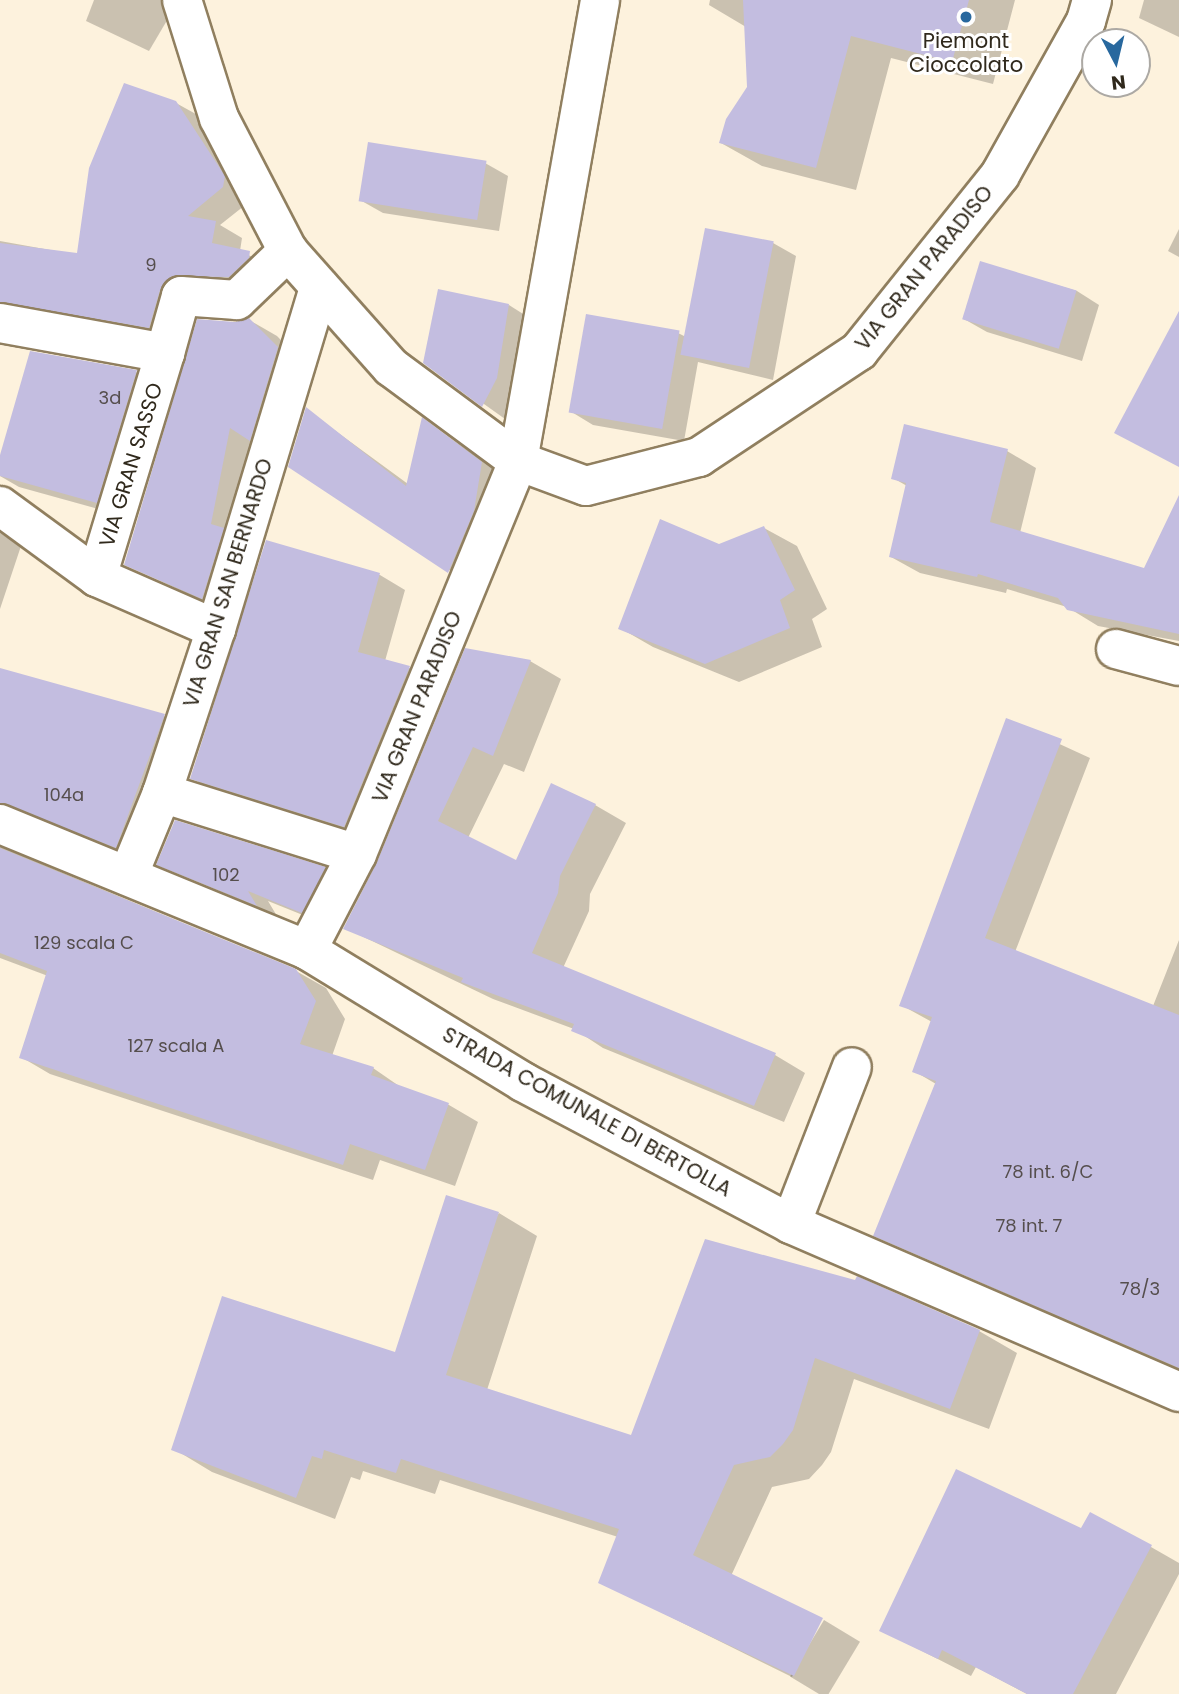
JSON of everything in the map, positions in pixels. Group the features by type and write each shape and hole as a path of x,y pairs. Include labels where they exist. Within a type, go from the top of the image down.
{"street":[{"name":"VIA GRAN PARADISO","path":"182,0 219,118 288,251 391,367 517,461 586,486 699,457 859,351 1000,175 1086,21 1092,0"},
{"name":"VIA GRAN PARADISO","path":"307,950 357,853 517,461 600,0"},
{"name":"VIA GRAN SASSO","path":"97,578 181,296 237,300 288,251"},
{"name":"VIA GRAN SAN BERNARDO","path":"128,876 162,793 216,629 319,287"},
{"path":"2,329 165,353"},
{"path":"0,506 97,578 216,629"},
{"path":"1116,649 1179,666"},
{"path":"162,793 357,853"},
{"name":"STRADA COMUNALE DI BERTOLLA","path":"0,824 307,950 523,1082 791,1224 1179,1392"},
{"path":"791,1224 852,1067"}],"building":[{"path":"743,0 969,0 952,62 851,36 816,168 719,143 726,119 747,87"},
{"path":"124,83 176,101 225,176 223,187 188,216 216,221 212,243 250,251 249,258 229,277 172,276 160,290 149,328 0,302 0,243 77,253 89,168"},
{"path":"368,142 487,161 477,220 359,201"},
{"path":"705,228 774,241 749,368 680,355"},
{"path":"980,261 1077,291 1059,349 962,319"},
{"path":"438,289 509,304 497,378 482,407 423,363"},
{"path":"1179,311 1179,467 1114,433"},
{"path":"586,314 680,330 662,429 569,412"},
{"path":"249,318 278,347 250,441 230,428 211,524 224,528 202,599 124,565 197,319 235,322"},
{"path":"30,351 137,370 97,503 0,476 0,455"},
{"path":"306,407 406,486 422,417 482,462 474,511 448,573 288,467"},
{"path":"904,424 1008,449 990,522 1144,568 1179,495 1179,634 1067,610 1058,598 978,574 977,577 889,557 906,483 891,479"},
{"path":"660,519 719,544 764,526 795,590 780,600 790,628 705,664 618,629"},
{"path":"266,540 380,573 358,652 410,666 344,827 190,779"},
{"path":"465,648 531,660 493,756 473,747 438,821 516,860 551,783 596,804 560,876 558,893 532,953 776,1053 754,1106 571,1031 574,1024 461,982 463,978 343,929 377,862"},
{"path":"0,668 165,714 116,848 0,803"},
{"path":"1006,718 1062,739 985,938 1179,1015 1179,1368 873,1236 936,1081 912,1072 932,1017 899,1006"},
{"path":"175,820 326,867 302,913 248,891 257,906 156,865"},
{"path":"0,848 296,969 316,1001 300,1044 374,1067 371,1075 449,1103 425,1170 350,1144 343,1165 19,1058 47,971 0,953"},
{"path":"446,1195 499,1212 446,1375 631,1435 705,1239 855,1280 857,1276 980,1330 950,1409 815,1358 793,1430 783,1444 770,1457 734,1465 693,1555 823,1618 794,1676 598,1583 619,1529 401,1459 396,1473 324,1450 322,1459 312,1456 296,1498 171,1450 222,1296 395,1352"},
{"path":"956,1469 1081,1528 1090,1512 1152,1545 1073,1694 1027,1694 942,1650 938,1659 879,1631"}],"place":[{"name":"Piemont Cioccolato","path":"966,17"}]}
